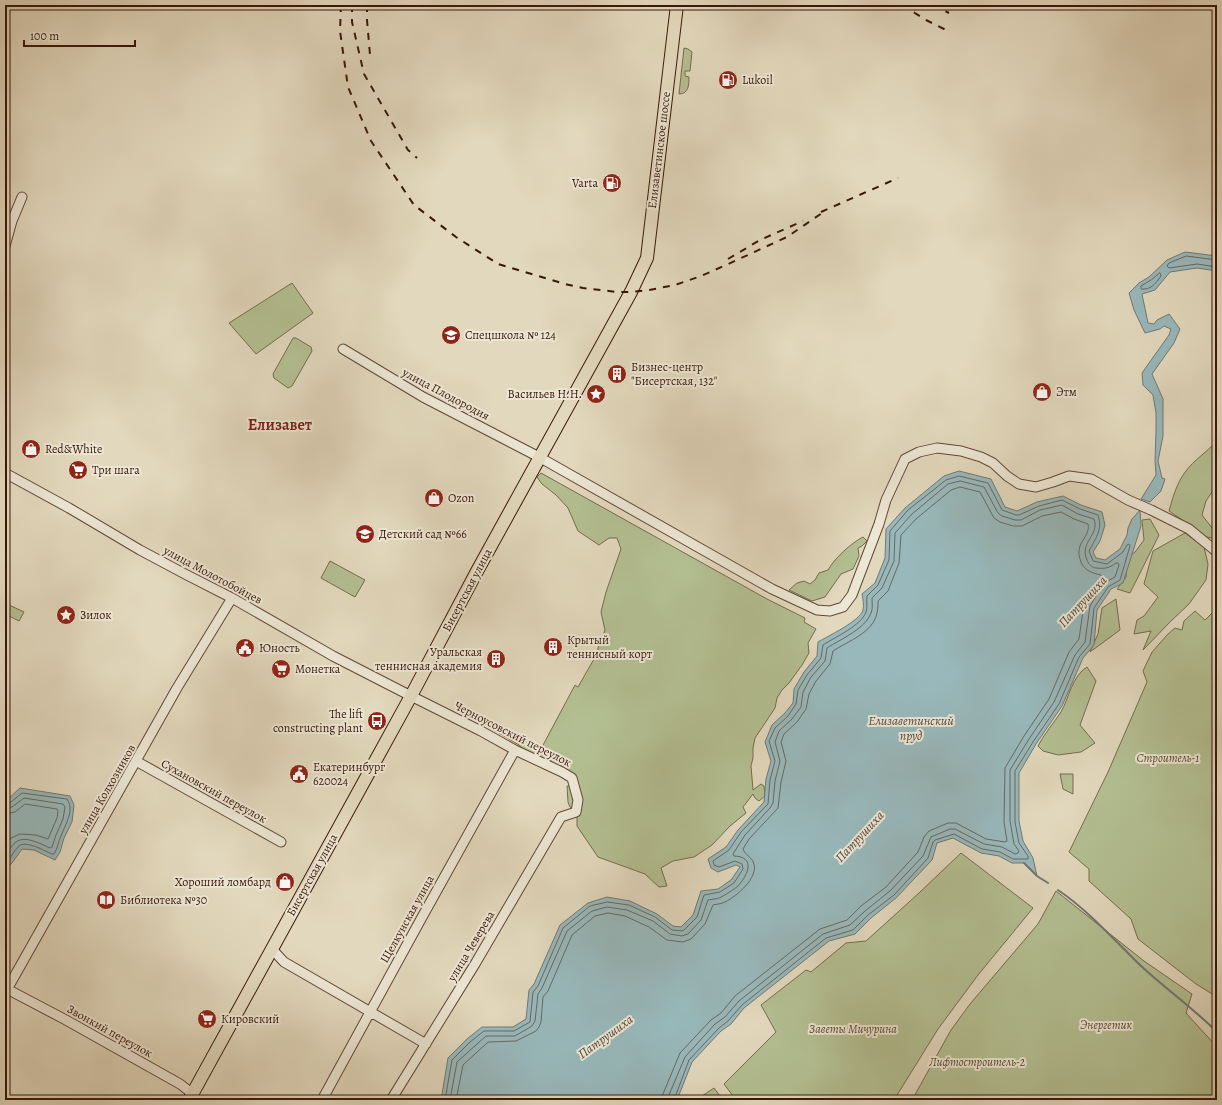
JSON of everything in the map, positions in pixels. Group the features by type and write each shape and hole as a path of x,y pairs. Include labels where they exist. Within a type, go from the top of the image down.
{"main road":[{"name":"Елизаветинское шоссе","path":"631,292 647,258 677,5"},
{"name":"Бисертская улица","path":"193,1098 272,949 539,457 631,292"}],"street":[{"path":"5,246 12,221 22,197"},
{"name":"улица Плодородия","path":"343,349 423,397 539,457 772,589 817,610 830,611 843,607 852,595 886,500 905,459 919,452 937,448 961,451 981,457 993,463 1007,476 1019,484 1036,487 1069,476 1091,479 1128,500 1189,529 1217,552"},
{"name":"улица Молотобойцев","path":"5,473 69,508 140,550 232,598 333,656 410,696"},
{"name":"улица Колхозников","path":"6,991 177,688 232,598"},
{"name":"Черноусовский переулок","path":"410,696 481,730 515,750 572,778 578,800 576,812"},
{"name":"Щелкунская улица","path":"322,1100 515,750"},
{"name":"Сухановский переулок","path":"136,762 281,842"},
{"name":"улица Чеверева","path":"391,1100 475,964 561,817 576,812"},
{"path":"272,949 284,962 426,1044"},
{"name":"Звонкий переулок","path":"6,991 66,1020 180,1084 193,1098"}],"green space":[{"path":"684,48 692,52 690,71 685,71 685,76 689,77 689,83 687,90 682,94 679,94"},
{"path":"292,283 313,313 256,354 229,323"},
{"path":"293,338 296,338 311,347 312,351 292,386 288,388 274,378 273,374"},
{"path":"1217,441 1217,498 1212,492 1206,501 1202,515 1216,533 1212,538 1201,536 1184,521 1169,511 1183,475 1189,467"},
{"path":"541,473 767,599 805,618 804,622 816,629 808,643 809,653 789,683 782,690 777,698 775,708 755,738 751,766 753,790 761,784 764,786 765,796 759,801 753,794 743,807 746,813 730,826 712,845 694,857 673,861 661,868 667,886 659,887 645,874 598,857 577,826 577,811 570,807 568,802 567,786 572,787 575,778 563,766 523,749 494,730 498,724 542,747 575,685 578,687 598,652 598,648 605,630 601,612 606,592 621,549 617,538 609,538 599,545 578,531 568,508 556,495 542,484 537,477"},
{"path":"1150,519 1159,535 1130,593 1117,589 1126,577 1127,558 1135,552 1144,540 1142,520"},
{"path":"1185,533 1204,547 1208,564 1206,580 1189,604 1143,650 1151,631 1134,634 1137,620 1144,616 1158,597 1144,584 1153,551"},
{"path":"863,537 867,541 858,548 859,556 853,569 841,574 825,597 812,601 789,590 797,583 804,581 810,584 815,580 819,573 828,570 843,552"},
{"path":"330,561 365,580 355,597 321,578"},
{"path":"1116,599 1120,630 1090,652 1098,634 1102,608"},
{"path":"5,603 24,612 19,621 5,614"},
{"name":"Строитель-1","path":"1217,608 1217,997 1196,984 1138,939 1131,919 1089,881 1089,869 1069,852 1108,772 1147,682 1143,671 1152,652 1175,628 1182,630 1184,621 1195,611 1205,620"},
{"path":"1087,667 1096,681 1080,725 1095,743 1081,752 1058,755 1043,751 1038,746 1061,712 1074,682"},
{"path":"1060,774 1073,774 1073,794 1063,789"},
{"name":"Заветы Мичурина","path":"961,853 1033,908 978,975 938,1029 894,1100 889,1100 883,1096 879,1100 736,1100 724,1084 776,1032 761,1005 806,970 811,972 846,943 866,941"},
{"name":"Энергетик","path":"1056,891 1144,961 1192,994 1186,1013 1217,1047 1217,1100 912,1100 951,1030 970,1004 1038,924"},
{"path":"714,1088 723,1100 696,1100"}],"water":[{"path":"1185,252 1217,256 1217,271 1197,268 1170,272 1155,290 1142,294 1148,323 1154,324 1157,320 1169,314 1180,329 1174,343 1152,374 1163,399 1163,436 1158,461 1162,478 1165,479 1161,491 1150,502 1141,499 1156,475 1156,413 1153,395 1143,385 1142,373 1169,335 1171,329 1164,326 1160,329 1145,333 1134,310 1129,293 1167,260"},
{"name":"Елизаветинский пруд","path":"959,471 991,479 1005,507 1017,511 1037,502 1063,496 1081,505 1102,512 1105,525 1100,541 1093,552 1096,558 1105,560 1120,549 1127,535 1132,519 1140,510 1141,526 1123,583 1111,589 1097,610 1094,645 1083,658 1062,706 1036,744 1019,773 1019,821 1023,841 1033,858 1037,876 1025,863 1012,863 999,856 981,853 953,838 937,843 932,860 896,898 871,918 855,934 829,941 744,1008 731,1024 721,1031 692,1062 677,1100 441,1100 448,1058 467,1039 482,1027 513,1027 526,1019 529,990 534,984 560,925 588,903 607,897 630,901 657,914 673,926 681,927 693,915 701,891 718,889 731,880 740,867 736,865 718,872 711,868 708,859 726,847 738,830 764,802 766,779 771,761 765,742 772,725 793,703 794,689 804,672 817,656 818,642 850,623 861,614 863,610 862,594 875,583 885,558 886,529 905,508 944,476"},
{"path":"20,788 70,796 74,805 72,822 64,838 60,852 55,860 34,850 22,849 5,870 5,799 8,799"}],"waterway":[{"path":"1024,863 1037,876 1048,883"},
{"path":"1058,890 1091,916 1141,966 1217,1032"}],"railway":[{"path":"341,5 340,31 348,87 371,141 414,205 456,237 498,264 583,288 617,292 649,290 675,285 726,265 787,237 825,211"},
{"path":"352,5 352,22 364,74 408,150 417,158"},
{"path":"367,5 370,55"},
{"path":"902,5 946,30"},
{"path":"933,5 949,13"},
{"path":"821,212 898,178"},
{"path":"728,259 760,240 803,221"}],"place":[{"name":"Lukoil","path":"728,80"},
{"name":"Varta","path":"612,183"},
{"name":"Спецшкола № 124","path":"451,335"},
{"name":"Бизнес-центр \"Бисертская, 132\"","path":"617,374"},
{"name":"Этм","path":"1042,392"},
{"name":"Васильев Н.Н.","path":"596,394"},
{"name":"Red&White","path":"31,449"},
{"name":"Три шага","path":"78,470"},
{"name":"Ozon","path":"434,498"},
{"name":"Детский сад №66","path":"365,534"},
{"name":"Зилок","path":"66,615"},
{"name":"Крытый теннисный корт","path":"553,647"},
{"name":"Юность","path":"245,648"},
{"name":"Уральская теннисная академия","path":"496,659"},
{"name":"Монетка","path":"281,669"},
{"name":"The lift constructing plant","path":"377,721"},
{"name":"Екатеринбург 620024","path":"299,774"},
{"name":"Хороший ломбард","path":"285,882"},
{"name":"Библиотека №30","path":"106,900"},
{"name":"Кировский","path":"207,1019"}],"district":[{"name":"Елизавет","path":"280,424"}],"water label":[{"name":"Патрушиха","path":"1082,601"},
{"name":"Патрушиха","path":"859,836"},
{"name":"Патрушиха","path":"605,1036"}],"park label":[{"name":"Лифтостроитель-2","path":"977,1062"}]}
